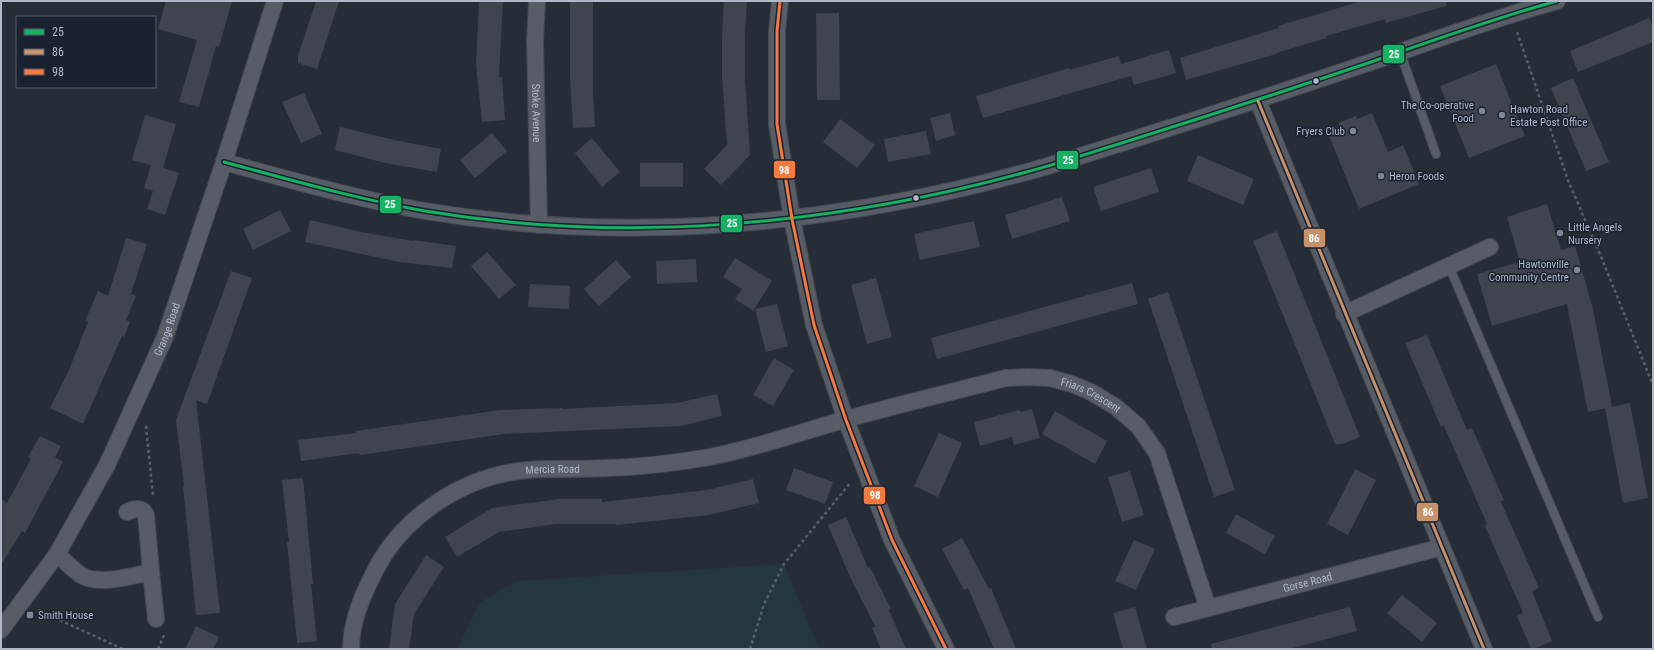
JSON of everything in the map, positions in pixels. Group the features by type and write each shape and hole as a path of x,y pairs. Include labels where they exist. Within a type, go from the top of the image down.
{"street":[{"name":"Grange Road","path":"1,630 57,554 107,465 165,337 224,162 275,1"},
{"name":"Stoke Avenue","path":"537,1 535,42 539,225"},
{"path":"780,1 777,32 777,124 792,219 814,325 846,420 892,540 946,649"},
{"path":"224,162 330,192 426,211 539,225 681,228 792,219 916,198 1019,174 1258,101 1400,52 1518,8 1557,1"},
{"path":"1258,101 1344,314 1484,649"},
{"path":"1344,314 1490,247"},
{"name":"Friars Crescent","path":"846,420 1006,378 1050,378 1072,384 1091,392 1116,407 1138,426 1157,453 1208,608"},
{"name":"Mercia Road","path":"351,649 351,641 357,610 381,559 398,536 416,518 456,492 498,475 517,471 535,469 640,467 711,457 749,448 846,420"},
{"path":"127,512 136,508 144,512 146,516 156,619"},
{"name":"Gorse Road","path":"1174,618 1442,547"},
{"path":"57,554 81,575 90,579 101,580 126,578 151,572"}],"lane":[{"path":"1400,52 1436,154"},
{"path":"1449,266 1598,617"}],"path":[{"path":"1518,8 1569,183 1602,259 1653,385"},
{"path":"750,649 764,604 784,564 864,466"},
{"path":"21,603 123,649"}],"shaded area":[{"path":"784,564 819,649 457,649 479,603 517,581"}],"building":[{"path":"166,1 232,1 219,47 216,46 199,107 179,102 197,40 158,29"},
{"path":"316,1 339,1 317,69 298,63 298,56"},
{"path":"479,1 503,1 499,77 502,77 505,120 482,122 476,65"},
{"path":"570,1 593,1 593,91 595,127 573,128 570,78"},
{"path":"724,1 747,1 745,78 750,155 721,185 704,169 727,145 722,77"},
{"path":"1362,1 1446,1 1446,6 1386,23 1385,19 1326,36 1327,38 1276,54 1186,80 1180,58 1279,28 1278,26"},
{"path":"816,13 839,13 840,100 817,100"},
{"path":"1649,18 1653,27 1653,42 1578,72 1570,51"},
{"path":"1169,50 1176,73 1134,85 1131,76 983,118 976,96 1069,68 1069,70 1119,56 1121,64"},
{"name":"The Co-operative Food","path":"1496,64 1525,136 1469,158 1440,86"},
{"path":"1573,78 1609,162 1586,171 1551,88"},
{"path":"304,93 322,134 301,143 282,102"},
{"path":"950,113 955,135 936,141 930,118"},
{"name":"Heron Foods","path":"1372,113 1388,152 1403,145 1419,184 1359,209 1327,131 1340,126 1338,123 1356,116 1357,119"},
{"path":"145,115 176,124 163,168 179,173 165,215 147,209 153,191 144,188 151,165 132,160"},
{"path":"840,119 875,145 857,168 823,142"},
{"path":"340,127 441,149 437,172 385,163 335,150"},
{"path":"926,131 931,154 888,162 884,139"},
{"path":"492,133 507,151 475,178 460,160"},
{"path":"592,138 620,172 602,187 575,153"},
{"path":"1198,155 1254,179 1243,205 1187,181"},
{"path":"640,163 683,163 683,187 640,187"},
{"path":"1151,168 1159,192 1101,211 1093,187"},
{"path":"1062,197 1070,221 1012,239 1005,215"},
{"path":"1547,204 1561,250 1575,246 1593,309 1612,407 1630,403 1648,498 1623,503 1605,408 1588,412 1567,304 1492,326 1477,274 1520,262 1507,217"},
{"path":"280,210 291,231 253,250 243,229"},
{"path":"310,220 361,232 413,241 456,246 452,268 399,262 305,242"},
{"path":"974,221 980,247 920,260 914,234"},
{"path":"1277,231 1360,437 1342,444 1335,444 1253,241"},
{"path":"126,238 147,244 131,294 136,296 126,320 130,322 124,337 122,336 83,424 50,408 69,370 88,322 85,321 98,291 108,296"},
{"path":"487,252 516,285 499,299 471,266"},
{"path":"735,258 772,281 753,311 735,299 742,289 723,277"},
{"path":"696,259 697,282 657,284 656,261"},
{"path":"616,260 631,277 599,306 584,289"},
{"path":"231,271 252,278 207,404 196,400 220,613 196,615 184,486 176,420"},
{"path":"876,278 892,337 867,344 851,285"},
{"path":"1132,283 1138,304 937,359 931,338"},
{"path":"530,284 570,286 569,309 528,307"},
{"path":"1168,292 1235,490 1214,497 1148,299"},
{"path":"777,304 788,346 766,352 755,309"},
{"path":"1427,335 1467,430 1472,428 1504,500 1501,502 1539,588 1532,591 1552,641 1533,649 1531,649 1517,616 1523,613 1485,526 1487,524 1444,426 1441,427 1405,343"},
{"path":"774,358 794,370 773,406 753,395"},
{"path":"717,394 722,416 681,426 504,434 360,455 359,453 301,461 298,440 356,433 356,431 500,410 562,409 677,403"},
{"path":"1032,409 1040,438 1014,445 1012,437 980,446 974,422 1019,410 1021,412"},
{"path":"1055,411 1107,441 1095,464 1042,434"},
{"path":"939,433 962,443 938,497 914,486"},
{"path":"40,436 61,446 55,457 63,462 25,533 22,531 1,565 1,499 7,503 31,459 28,457"},
{"path":"794,468 833,482 825,504 786,490"},
{"path":"1355,469 1376,480 1348,535 1327,524"},
{"path":"1130,471 1144,515 1122,522 1108,477"},
{"path":"303,478 317,641 297,643 287,542 289,542 282,480"},
{"path":"753,479 759,503 709,515 616,525 556,524 499,532 457,557 445,537 492,508 559,499 602,499 602,502 707,490"},
{"path":"1236,514 1275,536 1265,554 1226,533"},
{"path":"846,517 868,568 870,567 891,609 889,610 906,649 881,649 872,628 875,626 850,577 828,525"},
{"path":"962,538 989,589 991,588 1016,649 994,649 968,588 964,590 942,549"},
{"path":"1134,540 1155,549 1136,590 1115,581"},
{"path":"426,555 444,567 414,614 409,649 389,649 395,604"},
{"path":"1402,595 1437,623 1422,642 1387,613"},
{"path":"1135,607 1147,649 1123,649 1113,613"},
{"path":"1350,607 1357,631 1289,649 1212,649 1211,644"},
{"path":"196,626 219,637 213,649 185,649"}],"transit line":[{"name":"98","path":"780,1 777,31 777,124 792,219 814,325 846,420 892,540 946,649"},
{"name":"25","path":"224,162 374,201 425,211 499,221 574,226 649,228 724,224 799,217 873,206 946,192 1046,167 1250,102 1488,22 1557,1"},
{"name":"86","path":"1258,101 1484,649"}],"place":[{"name":"The Co-operative Food","path":"1482,111"},
{"name":"Hawton Road Estate Post Office","path":"1502,115"},
{"name":"Fryers Club","path":"1353,131"},
{"name":"Heron Foods","path":"1381,176"},
{"name":"Little Angels Nursery","path":"1560,233"},
{"name":"Hawtonville Community Centre","path":"1577,270"},
{"name":"Smith House","path":"30,615"}]}
